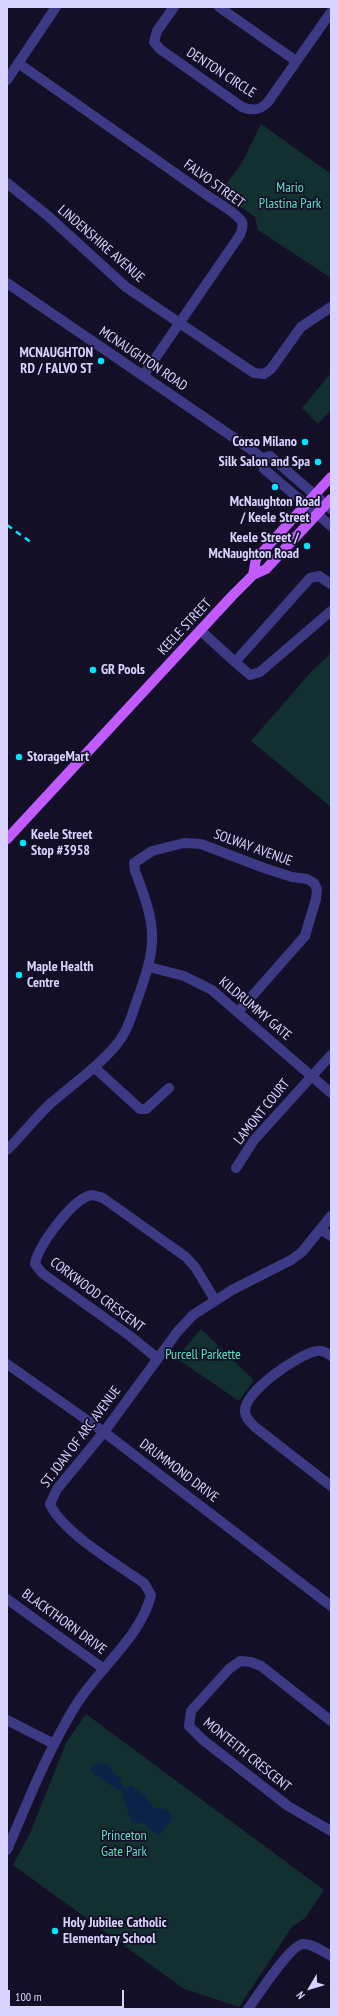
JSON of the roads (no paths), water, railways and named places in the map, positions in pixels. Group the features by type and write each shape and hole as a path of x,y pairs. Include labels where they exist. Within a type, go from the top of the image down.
{"main road":[{"name":"KEELE STREET","path":"253,575 256,559 331,477"},
{"name":"KEELE STREET","path":"7,839 200,630 253,575 266,569 317,514 329,504"}],"street":[{"path":"7,80 56,7"},
{"name":"DENTON CIRCLE","path":"174,7 156,31 154,42 166,54 242,107 251,111 263,108 268,102 331,12"},
{"path":"219,7 296,61"},
{"name":"FALVO STREET","path":"18,64 208,196 242,222 240,235 143,376"},
{"name":"LINDENSHIRE AVENUE","path":"7,183 48,216 126,287 254,373 264,374 271,369 301,326 331,306"},
{"name":"MCNAUGHTON ROAD","path":"7,283 238,440 262,458 264,469 331,526"},
{"name":"MCNAUGHTON ROAD","path":"262,458 270,456 314,495 329,504"},
{"path":"235,662 310,578 320,576 331,584"},
{"path":"200,630 250,675 260,672 331,611"},
{"name":"SOLWAY AVENUE","path":"7,1150 51,1104 94,1068 117,1044 124,1032 149,967 152,949 152,922 135,871 134,863 152,851 184,843 201,844 264,868 311,880 317,889 316,899 305,936 238,1012"},
{"name":"KILDRUMMY GATE","path":"149,967 184,976 197,981 212,990 289,1055 310,1076 331,1093"},
{"name":"LAMONT COURT","path":"236,1168 254,1140 331,1054"},
{"path":"94,1068 140,1109 146,1109 169,1088"},
{"name":"CORKWOOD CRESCENT","path":"157,1358 130,1336 42,1273 35,1264 42,1245 59,1222 87,1196 95,1195 103,1198 186,1257 195,1267 215,1300"},
{"name":"ST. JOAN OF ARC AVENUE","path":"7,1850 54,1744 77,1704 148,1610 151,1595 144,1584 72,1530 54,1514 50,1504 57,1489 104,1432 157,1358 192,1315 215,1300 291,1260 302,1252 331,1216"},
{"path":"321,1230 331,1236"},
{"path":"331,1356 325,1352 316,1351 295,1361 263,1383 249,1401 245,1412 247,1419 255,1427 331,1486"},
{"name":"DRUMMOND DRIVE","path":"7,1364 104,1432 331,1606"},
{"name":"BLACKTHORN DRIVE","path":"7,1599 104,1669"},
{"name":"MONTEITH CRESCENT","path":"331,1721 261,1666 251,1662 240,1661 229,1669 191,1712 189,1726 203,1740 288,1806 331,1831"},
{"path":"7,1720 54,1744"},
{"path":"248,2009 284,1960 297,1946 303,1944 311,1946 331,1956"}],"water":[{"path":"97,1763 110,1765 111,1771 120,1778 125,1789 131,1785 142,1794 146,1795 145,1798 153,1805 152,1809 163,1809 170,1813 172,1820 158,1836 144,1824 132,1822 123,1798 124,1793 119,1789 117,1790 89,1770"}],"railway":[{"path":"7,525 32,543"}],"place":[{"name":"MCNAUGHTON RD / FALVO ST","path":"101,361"},
{"name":"Corso Milano","path":"305,442"},
{"name":"Silk Salon and Spa","path":"318,462"},
{"name":"McNaughton Road / Keele Street","path":"275,487"},
{"name":"Keele Street / McNaughton Road","path":"307,546"},
{"name":"GR Pools","path":"93,670"},
{"name":"StorageMart","path":"19,757"},
{"name":"Keele Street Stop #3958","path":"23,843"},
{"name":"Maple Health Centre","path":"19,975"},
{"name":"Holy Jubilee Catholic Elementary School","path":"55,1931"}],"park label":[{"name":"Mario Plastina Park","path":"290,196"},
{"name":"Purcell Parkette","path":"203,1355"},
{"name":"Princeton Gate Park","path":"124,1844"}]}
